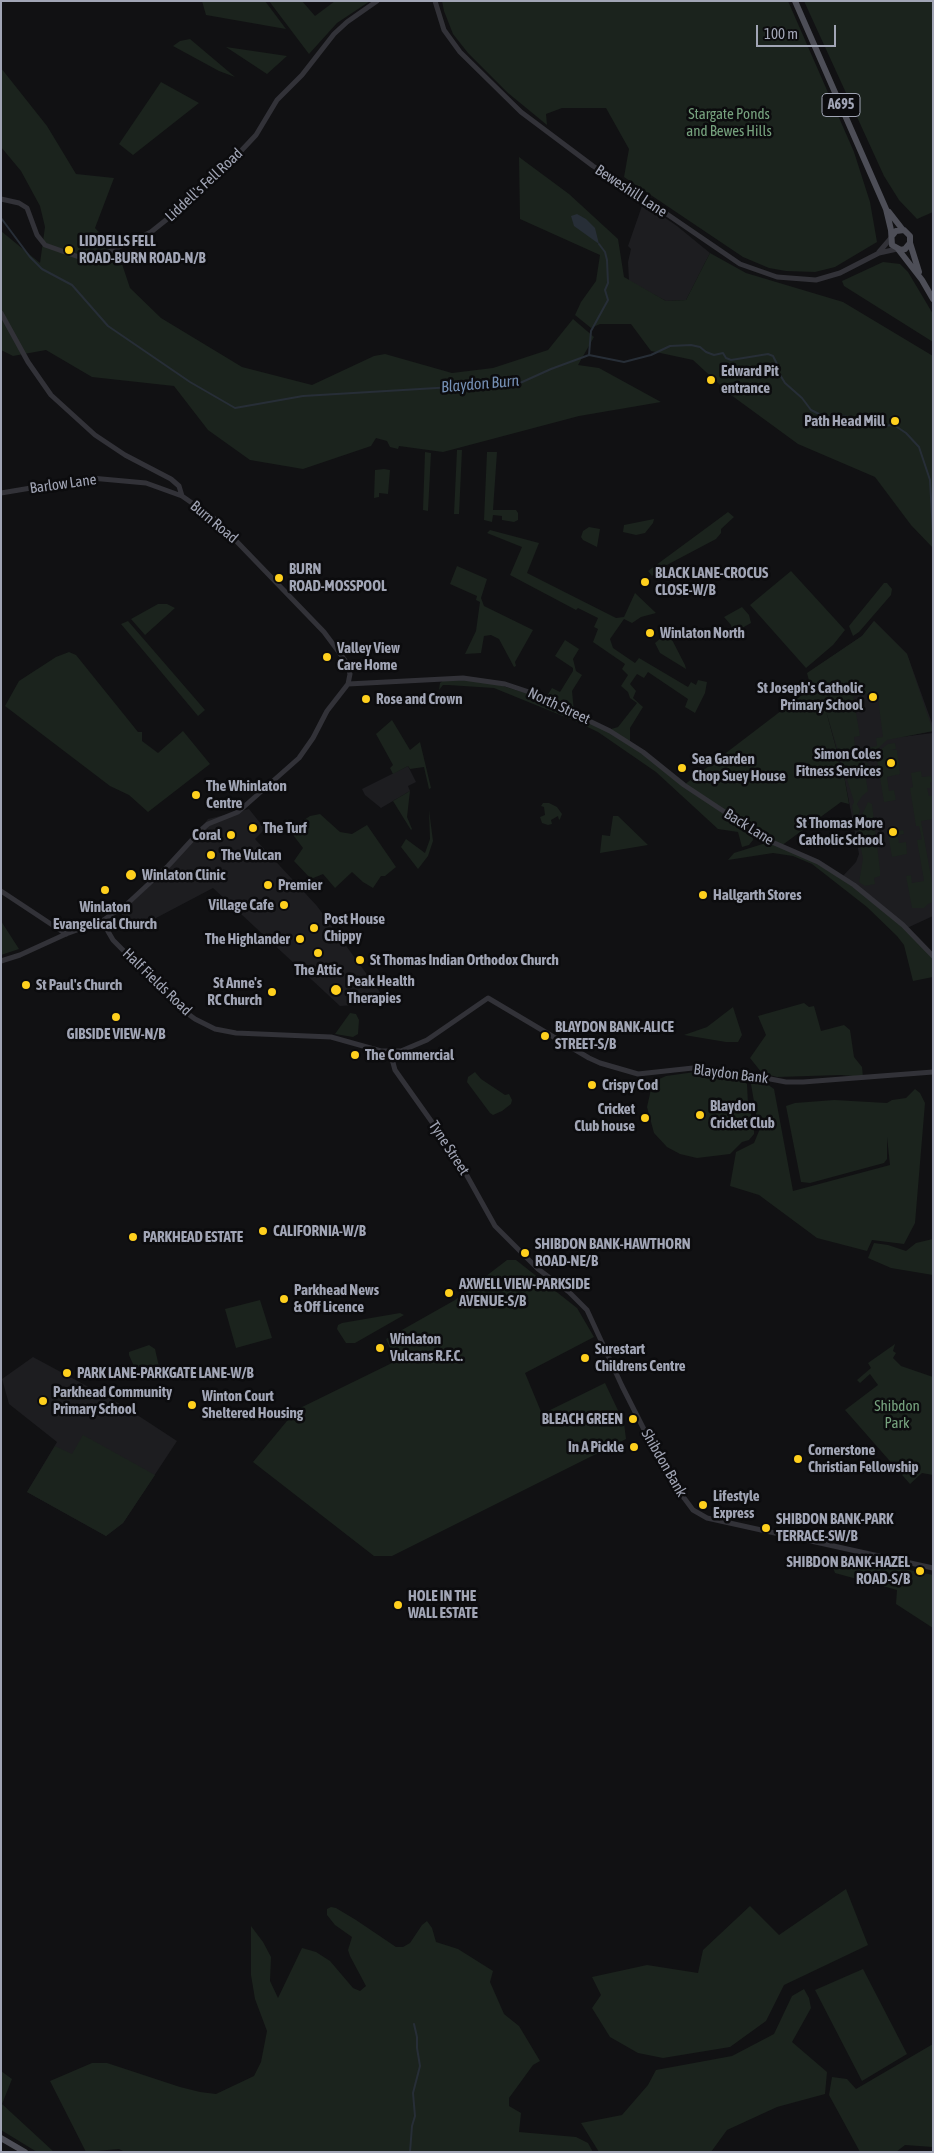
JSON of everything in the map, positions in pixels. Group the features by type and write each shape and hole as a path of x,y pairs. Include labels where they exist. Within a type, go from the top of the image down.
{"main road":[{"name":"A695","path":"795,1 886,209 892,245 898,249 922,280 933,299"},
{"name":"A695","path":"886,209 910,236 910,244 922,280"},
{"path":"891,237 896,231 903,230"},
{"path":"898,249 905,249 910,244"},
{"path":"1,2138 24,2152"}],"street":[{"name":"Liddell's Fell Road","path":"1,200 19,203 27,208 36,235 44,245 79,257 102,255 152,232 196,196 256,135 277,100 302,76 334,34 347,22 377,1"},
{"name":"Beweshill Lane","path":"435,1 444,30 460,52 520,112 586,161 648,201 727,257 765,274 806,280 832,276 879,253 898,249"},
{"name":"Beweshill Lane","path":"879,253 891,237"},
{"name":"Burn Road","path":"1,313 28,362 51,395 95,435 125,455 171,480 178,486 182,496 215,519 324,632 347,663 350,674 348,684"},
{"name":"Barlow Lane","path":"1,493 91,478 146,483 182,496"},
{"name":"North Street","path":"348,684 480,679 507,684 529,692 610,731 643,752 684,785"},
{"path":"1,961 102,921 128,903 168,866 208,824 238,812 292,765 303,752 327,711 348,684"},
{"name":"Back Lane","path":"684,785 770,842 818,862 842,877 903,925 933,956"},
{"path":"1,891 66,934"},
{"name":"Half Fields Road","path":"102,921 114,940 180,1008 195,1019 215,1029 252,1034 331,1037 381,1051 393,1052"},
{"name":"Blaydon Bank","path":"393,1052 420,1044 488,998 595,1060 638,1074 693,1068 723,1070 786,1082 803,1082 933,1072"},
{"name":"Tyne Street","path":"393,1052 393,1066 398,1075 456,1156 495,1226 510,1243"},
{"name":"Shibdon Bank","path":"510,1243 538,1270 575,1297 587,1310 622,1386 667,1475 697,1514 933,1568"}],"shaded area":[{"path":"643,203 677,226 710,253 686,300 666,301 629,281 628,262 631,249 628,246"},
{"path":"577,214 586,219 595,228 599,244 574,226 571,216"},
{"path":"874,621 907,654 933,726 933,731 901,737 933,733 933,916 907,928 842,877 856,862 859,854 845,781 815,668 862,636"},
{"path":"408,766 416,782 408,786 410,791 381,808 365,795 362,789"},
{"path":"249,809 265,829 255,839 317,906 382,995 368,1004 340,1006 213,888 137,928 120,913 170,867 208,819"},
{"name":"Parkhead Community Primary School","path":"33,1357 122,1405 177,1441 123,1523 106,1536 27,1492 57,1442 9,1404 2,1379"}],"green space":[{"path":"202,1 265,1 286,29 206,15"},
{"path":"269,1 302,1 315,16 335,1 370,1 337,23 309,54"},
{"name":"Stargate Ponds and Bewes Hills","path":"442,1 788,1 854,152 870,202 877,242 835,267 815,272 786,271 769,268 743,257 624,177 629,149 606,108 562,108 546,114 547,125 508,93 468,53 453,34"},
{"path":"804,1 933,1 933,212 917,219 899,200 884,176"},
{"path":"190,39 235,77 219,71 173,46 180,41"},
{"path":"226,47 287,56 267,74"},
{"path":"1,68 47,126 76,174 114,178 95,228 118,252 130,288 161,318 242,367 312,385 374,356 385,354 452,373 493,368 548,350 573,319 594,337 578,365 599,368 661,402 579,416 443,452 399,446 398,449 390,447 387,441 376,438 371,446 303,469 250,460 208,430 174,386 92,377 46,350 13,356 1,350 1,231 40,263 45,227 40,206 21,171 1,147"},
{"path":"161,82 199,103 133,155 119,144"},
{"path":"519,157 569,194 618,239 624,277 666,301 686,300 710,253 746,273 843,302 933,356 933,548 911,525 875,477 798,444 731,395 693,360 651,351 631,324 600,324 591,328 575,315 581,302 596,281 600,255 520,219"},
{"path":"883,262 900,264 908,272 933,314 933,342 844,286 842,281"},
{"path":"457,450 462,450 459,514 454,514"},
{"path":"425,452 431,453 428,511 423,510"},
{"path":"487,452 497,452 493,510 516,510 518,520 514,522 502,520 502,516 493,515 492,522 484,520"},
{"path":"375,470 390,470 388,494 379,493 379,497 374,498"},
{"path":"728,512 734,517 721,529 721,533 716,539 663,567 652,576 648,571"},
{"path":"654,519 645,533 636,535 623,532 624,525"},
{"path":"589,527 600,529 597,547 581,537 583,531"},
{"path":"490,530 539,543 527,573 616,618 624,617 635,593 656,613 641,617 632,623 624,619 610,639 613,648 635,663 639,658 688,687 691,682 696,685 698,680 707,682 705,693 695,713 685,707 688,699 648,672 644,678 637,674 630,684 636,691 633,698 643,707 630,728 630,743 684,785 811,688 807,673 862,636 874,621 907,654 933,731 887,740 869,757 868,748 877,746 876,738 883,737 878,698 870,699 869,694 853,696 860,736 854,737 855,749 861,748 862,758 866,757 866,759 846,777 826,711 845,781 849,804 841,802 781,846 798,853 854,885 903,925 933,956 933,977 913,981 904,945 897,936 867,907 812,864 793,856 773,853 728,860 734,853 769,842 753,831 753,840 749,845 742,847 738,832 718,829 656,772 598,732 494,688 443,685 439,690 440,683 445,679 480,679 545,699 552,688 560,692 573,671 573,668 555,656 565,640 579,649 573,659 576,671 582,675 572,691 574,712 608,730 618,727 637,703 630,698 628,692 621,686 628,675 622,669 625,664 593,642 598,629 594,627 598,618 578,608 576,610 510,575 522,547 487,533"},
{"path":"457,566 487,579 481,598 484,606 533,630 515,662 516,666 514,667 499,639 491,635 484,636 481,653 465,654 476,631 480,602 476,600 477,596 450,584"},
{"path":"791,571 845,630 833,645 806,668 750,605"},
{"path":"884,583 887,583 892,589 891,595 859,632 853,636 849,626"},
{"path":"158,604 167,604 175,608 145,635 131,619"},
{"path":"742,607 749,615 751,623 733,633 731,625 724,617"},
{"path":"128,621 205,710 198,716 121,624"},
{"path":"668,632 686,669 660,653 655,643"},
{"path":"69,652 76,655 138,732 142,732 142,741 158,753 183,731 210,764 148,812 129,795 110,786 5,706 19,681 56,657"},
{"path":"392,720 410,750 420,742 431,788 429,789 424,767 410,769 408,766 393,774 390,768 393,765 376,734"},
{"path":"895,743 896,749 890,750 897,750 900,774 887,777 889,791 894,790 896,800 884,802 876,753 888,744"},
{"path":"867,762 868,767 864,768 868,791 857,804 860,810 855,825 852,806 854,802 847,779"},
{"path":"921,771 922,777 931,776 932,782 930,782 931,788 927,788 929,796 932,796 933,819 921,821 933,888 933,902 924,908 912,908 906,876 911,875 912,883 924,881 917,840 922,839 919,826 916,826 910,788 913,787 911,773"},
{"path":"410,791 407,817 411,830 393,801"},
{"path":"868,802 872,804 880,876 874,878 875,884 865,886 859,882 863,859 858,834 862,815"},
{"path":"543,803 549,803 557,807 562,814 559,820 558,816 551,820 552,824 542,823 540,817 545,815 544,807 541,806"},
{"path":"429,810 433,841 428,856 418,869 401,847 406,839 425,853 430,839"},
{"path":"320,814 340,832 352,834 367,825 396,867 385,876 381,876 373,888 352,872 335,888 323,874 311,879 294,861 303,848 284,823 287,819 298,824 310,816"},
{"path":"613,816 618,816 648,845 600,853 602,835 610,836"},
{"path":"903,830 904,834 898,835 899,843 906,842 907,854 892,857 888,833"},
{"path":"1,921 19,949 1,955"},
{"path":"804,1003 809,1007 814,1006 821,1031 844,1025 850,1030 854,1057 862,1067 863,1077 841,1075 777,1077 762,1073 750,1058 766,1035 758,1016"},
{"path":"733,1007 742,1035 738,1042 726,1042 684,1035 707,1027"},
{"path":"350,1013 356,1014 359,1020 358,1034 353,1037 335,1034"},
{"path":"475,1072 481,1079 505,1095 509,1094 512,1100 511,1104 493,1115 490,1113 467,1082 468,1077"},
{"name":"Blaydon Cricket Club","path":"695,1072 719,1072 741,1079 747,1084 748,1104 754,1124 754,1134 749,1140 742,1142 730,1154 697,1158 680,1154 667,1147 654,1133 647,1107 652,1085 657,1080 666,1076"},
{"path":"751,1084 767,1084 774,1089 793,1191 890,1165 887,1137 887,1159 884,1163 810,1183 801,1182 786,1106 795,1103 834,1100 887,1103 892,1100 906,1098 915,1089 920,1093 925,1103 915,1223 904,1244 872,1240 867,1251 817,1238 759,1195 730,1186 736,1152 754,1143 759,1131"},
{"path":"933,1239 933,1275 891,1268 868,1258 874,1243 906,1251 916,1243"},
{"path":"507,1260 516,1260 577,1308 594,1337 525,1373 542,1414 605,1383 624,1423 626,1439 392,1556 374,1556 253,1462 296,1410 396,1361 386,1339 455,1300"},
{"path":"260,1300 272,1338 236,1348 225,1309"},
{"path":"400,1313 404,1315 355,1343 346,1343 337,1329 338,1325 342,1323"},
{"name":"Shibdon Park","path":"895,1344 893,1351 896,1353 893,1358 901,1366 933,1377 933,1475 922,1473 910,1484 845,1410 878,1385 870,1374 860,1383 857,1380 871,1368 868,1363"},
{"path":"149,1345 155,1349 160,1371 139,1378 129,1352"},
{"path":"83,1435 155,1475 123,1523 106,1536 27,1492 55,1446 72,1454"},
{"path":"842,1556 933,1575 933,1628 896,1604 897,1590 835,1573 831,1562"},
{"path":"846,1889 868,1945 784,1985 766,2021 730,2047 663,2058 638,2053 610,2037 592,2008 601,1995 592,1977 647,1965 698,1973 703,1950 750,1906 779,1935"},
{"path":"331,1907 356,1920 396,1947 403,1947 410,1943 422,1925 427,1921 432,1928 436,1942 458,1949 493,1971 490,1982 504,2014 519,2026 540,2061 533,2065 509,2098 509,2106 521,2113 519,2132 576,2137 588,2143 593,2152 125,2152 119,2149 86,2152 50,2081 92,2063 107,2063 180,2087 216,2094 254,2076 261,2062 267,2031 255,1999 251,1975 251,1926 271,1957 270,1981 278,1998 302,1948 316,1952 330,1961 353,1988 360,1991 366,1986 348,1950 352,1937 335,1925 327,1915 327,1909"},
{"path":"863,1969 907,2054 862,2081 815,1990"},
{"path":"804,1989 809,1998 811,2008 792,2042 827,2072 825,2094 777,2107 727,2130 711,2152 599,2152 581,2123 622,2115 648,2085 656,2070 732,2056 774,2034 792,1996"},
{"path":"933,2044 933,2147 905,2145 896,2152 860,2152 829,2095 832,2077 847,2079 856,2089"},
{"path":"1,2071 12,2079 2,2104 54,2152 37,2152 1,2130"}],"waterway":[{"name":"Blaydon Burn","path":"1,218 30,257 42,269 72,285 108,326 190,382 235,408 303,396 520,383 589,355 624,362 651,355 670,346 691,345 700,347 714,355 723,353 726,358 731,360 768,354 773,356 777,364 777,370 785,383 802,398 811,410 823,416 845,416 859,424 894,425 906,433 919,447 930,480 933,533"},
{"path":"589,355 591,331 608,300 605,290 608,283 607,260 605,252 599,244"},
{"path":"410,2152 412,2126 415,2116 413,2093 420,2066 414,2024"}],"place":[{"name":"LIDDELLS FELL ROAD-BURN ROAD-N/B","path":"69,250"},
{"name":"Edward Pit entrance","path":"711,380"},
{"name":"Path Head Mill","path":"895,421"},
{"name":"BURN ROAD-MOSSPOOL","path":"279,578"},
{"name":"BLACK LANE-CROCUS CLOSE-W/B","path":"645,582"},
{"name":"Winlaton North","path":"650,633"},
{"name":"Valley View Care Home","path":"327,657"},
{"name":"St Joseph's Catholic Primary School","path":"873,697"},
{"name":"Rose and Crown","path":"366,699"},
{"name":"Simon Coles Fitness Services","path":"891,763"},
{"name":"Sea Garden Chop Suey House","path":"682,768"},
{"name":"The Whinlaton Centre","path":"196,795"},
{"name":"The Turf","path":"253,828"},
{"name":"St Thomas More Catholic School","path":"893,832"},
{"name":"Coral","path":"231,835"},
{"name":"The Vulcan","path":"211,855"},
{"name":"Winlaton Clinic","path":"131,875"},
{"name":"Premier","path":"268,885"},
{"name":"Winlaton Evangelical Church","path":"105,890"},
{"name":"Hallgarth Stores","path":"703,895"},
{"name":"Village Cafe","path":"284,905"},
{"name":"Post House Chippy","path":"314,928"},
{"name":"The Highlander","path":"300,939"},
{"name":"The Attic","path":"318,953"},
{"name":"St Thomas Indian Orthodox Church","path":"360,960"},
{"name":"St Paul's Church","path":"26,985"},
{"name":"Peak Health Therapies","path":"336,990"},
{"name":"St Anne's RC Church","path":"272,992"},
{"name":"GIBSIDE VIEW-N/B","path":"116,1017"},
{"name":"BLAYDON BANK-ALICE STREET-S/B","path":"545,1036"},
{"name":"The Commercial","path":"355,1055"},
{"name":"Crispy Cod","path":"592,1085"},
{"name":"Blaydon Cricket Club","path":"700,1115"},
{"name":"Cricket Club house","path":"645,1118"},
{"name":"CALIFORNIA-W/B","path":"263,1231"},
{"name":"PARKHEAD ESTATE","path":"133,1237"},
{"name":"SHIBDON BANK-HAWTHORN ROAD-NE/B","path":"525,1253"},
{"name":"AXWELL VIEW-PARKSIDE AVENUE-S/B","path":"449,1293"},
{"name":"Parkhead News & Off Licence","path":"284,1299"},
{"name":"Winlaton Vulcans R.F.C.","path":"380,1348"},
{"name":"Surestart Childrens Centre","path":"585,1358"},
{"name":"PARK LANE-PARKGATE LANE-W/B","path":"67,1373"},
{"name":"Parkhead Community Primary School","path":"43,1401"},
{"name":"Winton Court Sheltered Housing","path":"192,1405"},
{"name":"BLEACH GREEN","path":"633,1419"},
{"name":"In A Pickle","path":"634,1447"},
{"name":"Cornerstone Christian Fellowship","path":"798,1459"},
{"name":"Lifestyle Express","path":"703,1505"},
{"name":"SHIBDON BANK-PARK TERRACE-SW/B","path":"766,1528"},
{"name":"SHIBDON BANK-HAZEL ROAD-S/B","path":"920,1571"},
{"name":"HOLE IN THE WALL ESTATE","path":"398,1605"}]}
